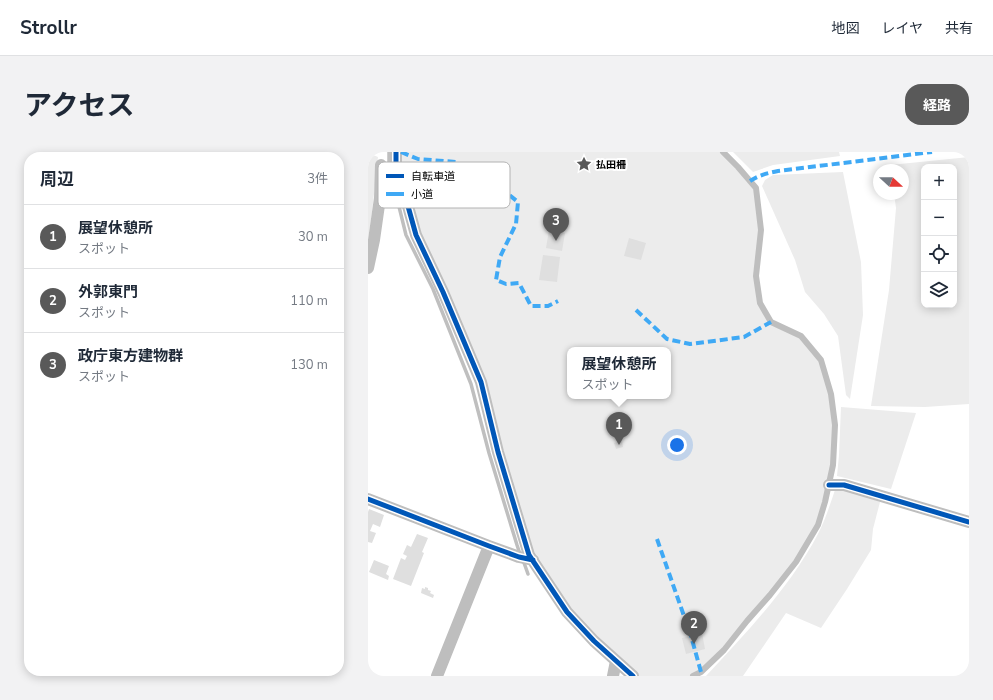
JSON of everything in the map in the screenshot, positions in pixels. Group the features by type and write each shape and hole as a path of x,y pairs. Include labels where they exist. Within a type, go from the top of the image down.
{"street":[{"path":"368,268 379,208"},
{"path":"408,208 416,235 443,292 481,382 498,452 529,555 568,612 594,642 633,676"},
{"path":"829,485 844,485 969,522"},
{"path":"368,499 489,546 532,560"},
{"path":"437,676 489,546"},
{"path":"613,676 616,661"}],"lane":[{"path":"694,676 701,672 724,650 770,595 796,562 818,525 829,485 835,425 831,394 821,360 801,336 771,322 760,303 756,276 761,230 756,188 738,166 723,152"}],"shaded area":[{"path":"396,152 723,152 756,188 761,230 756,276 760,303 771,322 801,336 821,360 835,425 833,465 818,525 796,562 724,650 693,676 633,676 594,641 533,560 481,382 416,235 409,208 510,208 510,162 398,162"},
{"path":"733,152 839,152 840,156 773,165 753,172"},
{"path":"368,153 378,157 368,240"},
{"path":"969,157 969,404 925,407 871,406 889,290 896,208 895,200 909,200 909,164 900,164"},
{"path":"843,172 861,262 863,315 850,399 846,395 838,336 824,314 805,292 795,260 762,186 765,180 773,175"},
{"path":"841,407 916,413 891,489 837,476"},
{"path":"842,488 880,502 873,529 871,550 821,628 786,613 743,676 706,676 737,643 781,591 807,554 818,534 835,490"}],"building":[{"path":"549,230 565,233 562,251 546,248"},
{"path":"629,238 646,243 641,260 624,256"},
{"path":"543,255 560,257 557,282 539,280"},
{"path":"622,441 623,447 616,449 614,443"},
{"path":"369,509 384,515 380,527 373,524 370,531 376,533 372,543 368,542"},
{"path":"417,534 428,538 422,552 424,553 411,586 393,579 401,558 405,560 407,556 403,554 407,545 411,547"},
{"path":"374,560 389,566 386,574 389,576 388,580 369,572"},
{"path":"425,587 428,588 428,590 431,591 430,593 434,595 433,598 421,593 422,588 425,589"},
{"path":"702,633 705,649 686,654 682,638"}],"waterway":[{"path":"389,152 389,162"},
{"path":"399,208 406,235 433,289 471,384 489,453 520,554"},
{"path":"523,560 528,574"}],"marked path":[{"path":"401,152 418,159 456,162"},
{"path":"750,181 767,173 778,171 932,152"},
{"path":"510,196 518,202 516,224 500,257 496,280 506,284 519,283 531,306 548,306 558,301"},
{"path":"636,310 667,339 690,344 744,337 771,322"},
{"path":"657,539 691,636 701,672"}],"cycle path":[{"path":"396,152 396,162"},
{"path":"408,208 416,235 443,292 481,382 498,452 529,555 567,612 594,641 633,676"},
{"path":"829,485 844,485 969,522"},
{"path":"368,499 489,546 519,557 533,560"}],"place":[{"name":"払田柵","path":"584,164"},
{"name":"政庁東方建物群","path":"556,241"},
{"name":"展望休憩所","path":"619,445"},
{"name":"外郭東門","path":"694,644"}]}
